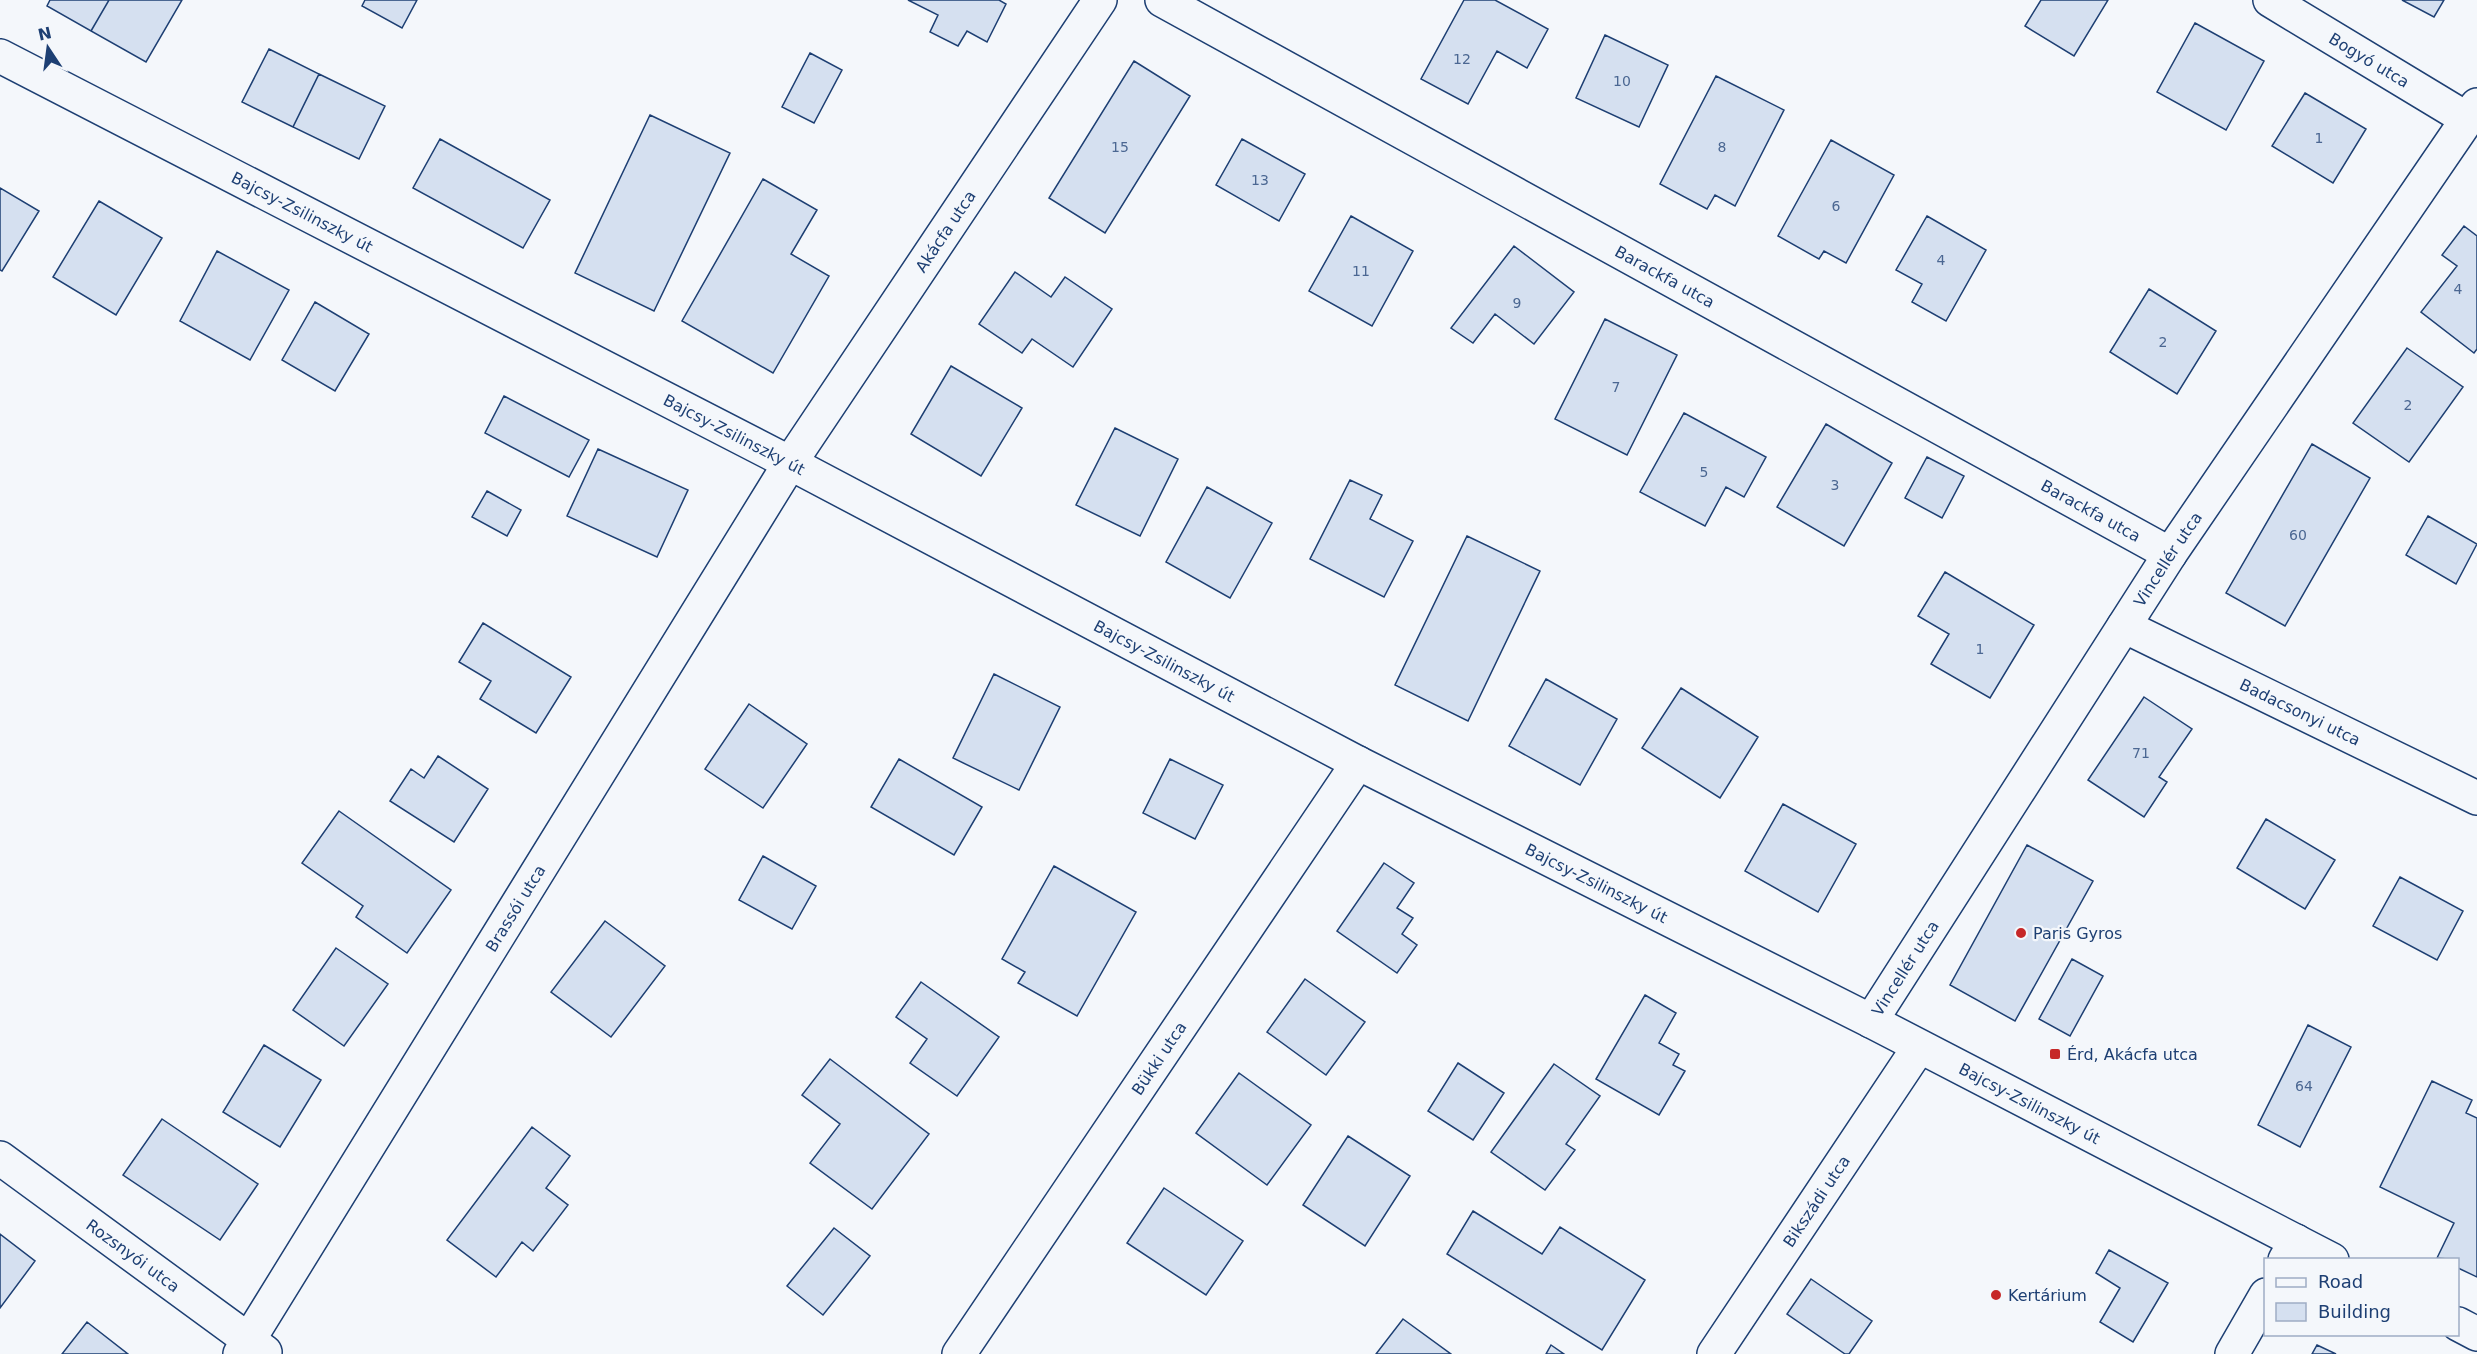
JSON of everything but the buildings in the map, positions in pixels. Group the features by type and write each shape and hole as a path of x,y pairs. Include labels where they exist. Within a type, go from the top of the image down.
{"street":[{"name":"Akácfa utca","path":"790,463 1100,0"},
{"name":"Barackfa utca","path":"1162,0 2170,554"},
{"name":"Bogyó utca","path":"2270,0 2472,112"},
{"name":"Bajcsy-Zsilinszky út","path":"0,56 790,463 1358,763 1919,1047 2291,1250 2324,1258"},
{"name":"Vincellér utca","path":"1871,1022 2170,554 2472,112"},
{"name":"Brassói utca","path":"252,1350 790,463"},
{"name":"Badacsonyi utca","path":"2124,626 2477,798"},
{"name":"Bükki utca","path":"959,1354 1358,763"},
{"name":"Bikszádi utca","path":"1714,1354 1919,1047"},
{"name":"Rozsnyói utca","path":"0,1158 252,1350"},
{"path":"2232,1354 2264,1297"},
{"path":"2459,1325 2477,1334"}],"place":[{"name":"Paris Gyros","path":"2021,933"},
{"name":"Érd, Akácfa utca","path":"2055,1054"},
{"name":"Kertárium","path":"1996,1295"}]}
